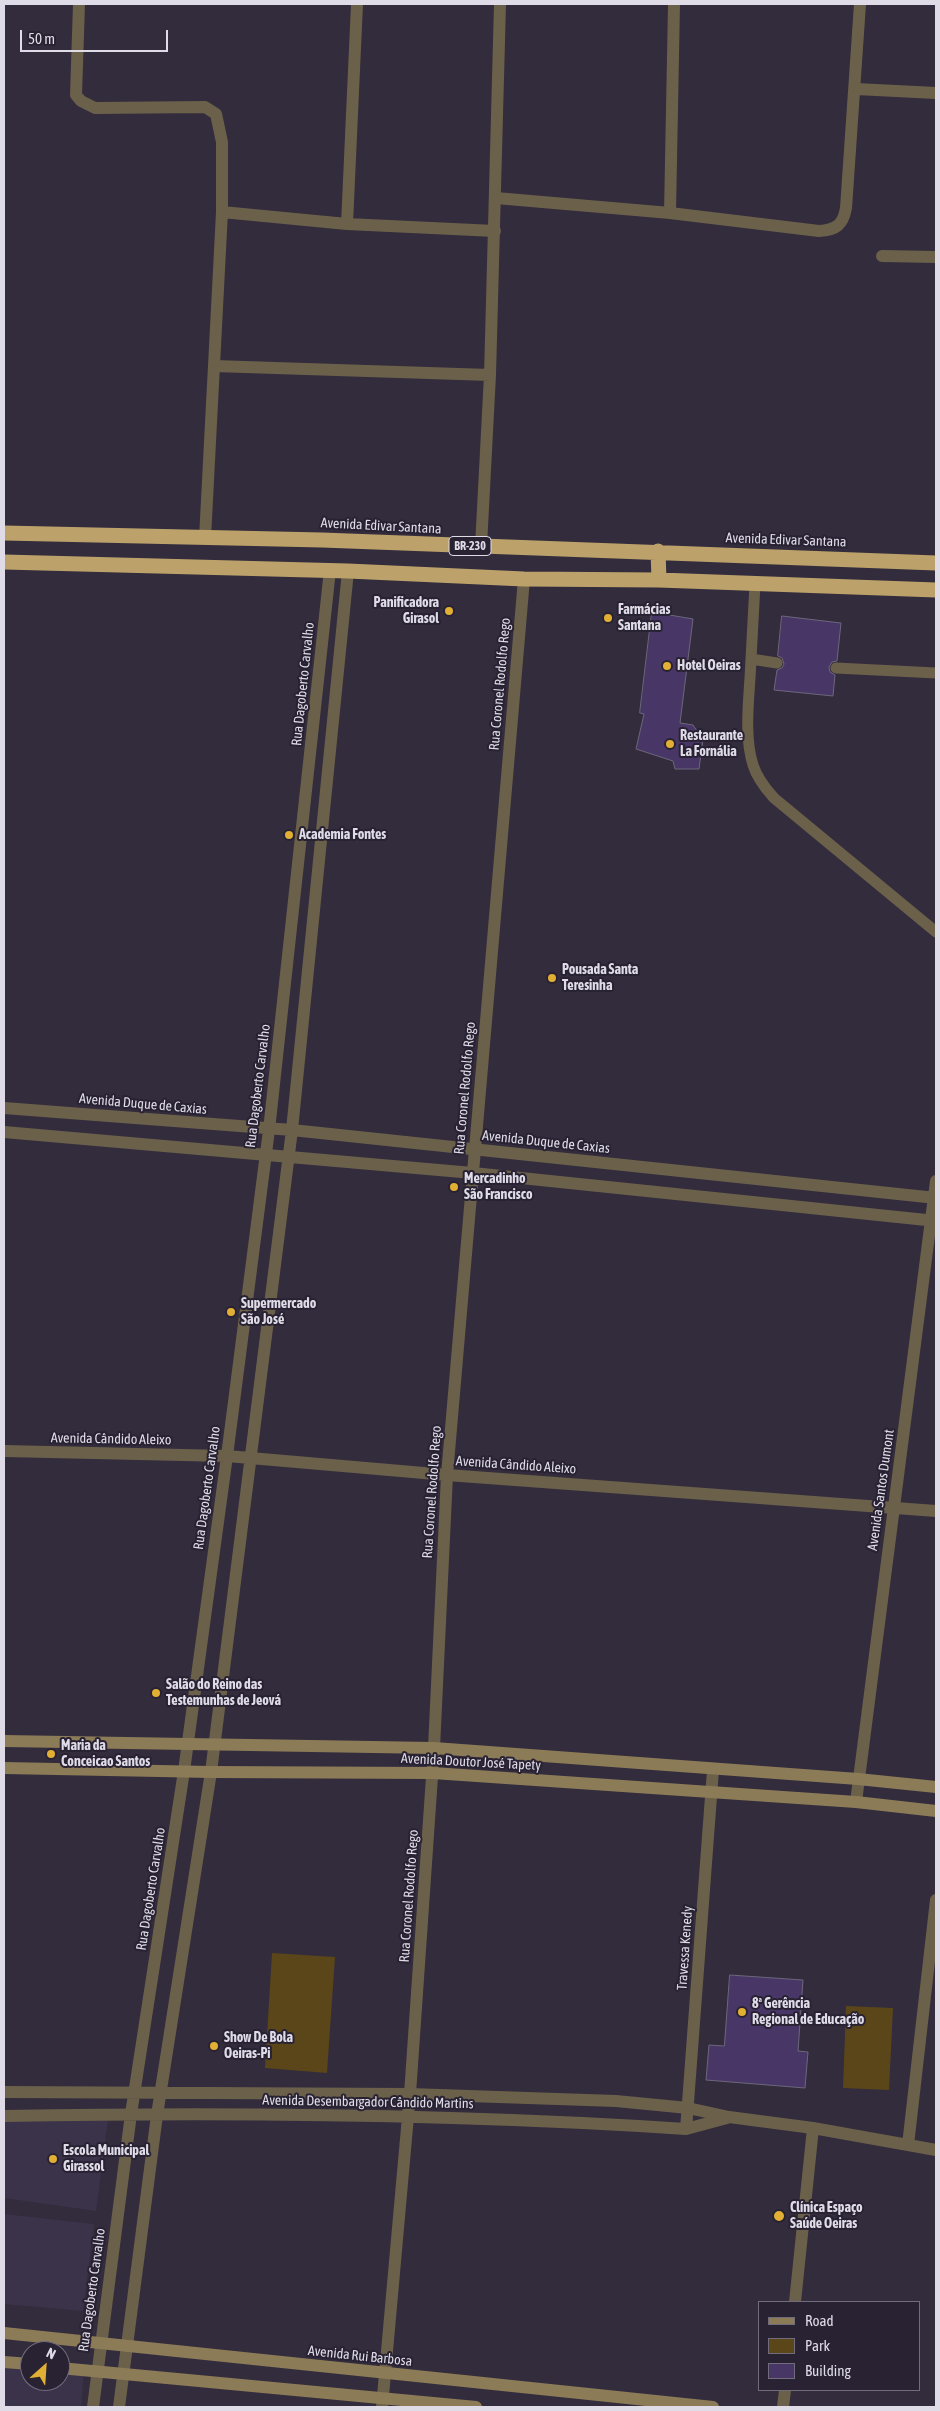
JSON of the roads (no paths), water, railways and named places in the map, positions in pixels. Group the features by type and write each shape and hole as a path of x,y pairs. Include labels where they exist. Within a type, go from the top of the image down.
{"highway":[{"name":"Avenida Edivar Santana","path":"4,533 658,551 936,563"},
{"path":"658,551 659,580"},
{"name":"BR-230","path":"4,562 330,570 524,579 659,580 936,590"}],"street":[{"path":"79,4 76,95 81,101 95,108 205,107 216,114 221,130 222,212 206,538"},
{"path":"346,224 357,4"},
{"path":"481,546 490,375 500,4"},
{"path":"670,213 674,4"},
{"path":"496,198 670,213 819,231 834,230 844,216 856,89 860,4"},
{"path":"856,89 936,93"},
{"path":"222,212 346,224 495,231"},
{"path":"882,256 936,257"},
{"path":"214,366 490,375"},
{"name":"Rua Dagoberto Carvalho","path":"93,2407 134,2092 188,1745 227,1456 264,1157 269,1130 330,570"},
{"path":"118,2407 157,2115 211,1772 249,1458 292,1130 348,571"},
{"name":"Rua Coronel Rodolfo Rego","path":"383,2403 384,2374 410,2094 434,1748 447,1475 524,579"},
{"name":"Avenida Duque de Caxias","path":"4,1108 269,1130 292,1130 935,1198"},
{"path":"4,1132 264,1157 288,1157 473,1173 934,1221"},
{"name":"Avenida Santos Dumont","path":"856,1802 894,1507 934,1221 936,1182"},
{"name":"Avenida Cândido Aleixo","path":"4,1451 227,1456 447,1475 936,1510"},
{"name":"Avenida Doutor José Tapety","path":"4,1741 214,1746 434,1748 936,1786"},
{"name":"Avenida Doutor José Tapety","path":"4,1768 211,1772 432,1773 856,1802 936,1811"},
{"name":"Travessa Kenedy","path":"686,2129 713,1770"},
{"path":"908,2145 936,1900"},
{"name":"Avenida Desembargador Cândido Martins","path":"4,2092 161,2091 410,2094 616,2101 688,2108 729,2117 813,2128 936,2150"},
{"name":"Avenida Desembargador Cândido Martins","path":"4,2116 131,2114 407,2116 686,2129 729,2117"},
{"path":"794,2301 813,2128"},
{"name":"Avenida Rui Barbosa","path":"4,2333 669,2405 713,2407"},
{"path":"4,2362 20,2363"},
{"path":"70,2369 383,2403 476,2407"},
{"path":"783,2407 785,2391"}],"lane":[{"path":"755,584 751,659 750,750 754,767 761,782 774,798 936,932"},
{"path":"751,659 778,663"},
{"path":"836,668 936,673"}],"place":[{"name":"Panificadora Girasol","path":"449,611"},
{"name":"Farmácias Santana","path":"608,618"},
{"name":"Hotel Oeiras","path":"667,666"},
{"name":"Restaurante La Fornália","path":"670,744"},
{"name":"Academia Fontes","path":"289,835"},
{"name":"Pousada Santa Teresinha","path":"552,978"},
{"name":"Mercadinho São Francisco","path":"454,1187"},
{"name":"Supermercado São José","path":"231,1312"},
{"name":"Salão do Reino das Testemunhas de Jeová","path":"156,1693"},
{"name":"Maria da Conceicao Santos","path":"51,1754"},
{"name":"8ª Gerência Regional de Educação","path":"742,2012"},
{"name":"Show De Bola Oeiras-Pi","path":"214,2046"},
{"name":"Escola Municipal Girassol","path":"53,2159"},
{"name":"Clínica Espaço Saúde Oeiras","path":"779,2216"}]}
